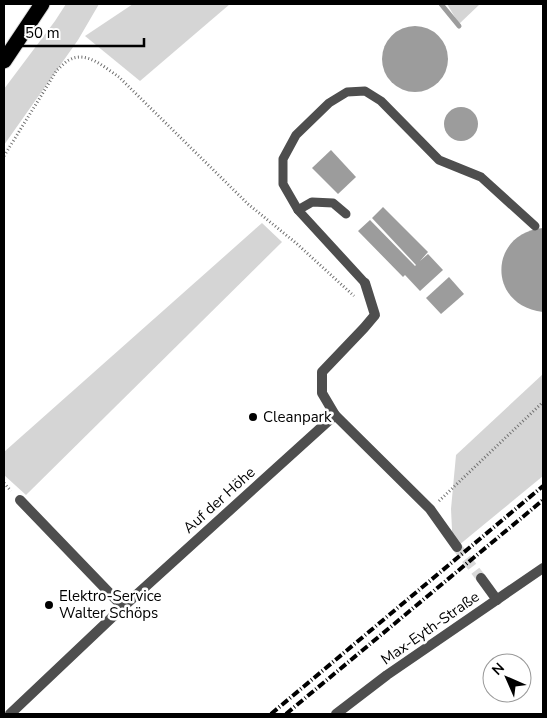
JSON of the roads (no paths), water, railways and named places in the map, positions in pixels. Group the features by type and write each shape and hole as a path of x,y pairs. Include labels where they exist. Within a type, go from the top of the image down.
{"highway":[{"path":"4,61 42,4"}],"street":[{"path":"365,283 375,315 322,372 322,393 335,414 430,510 458,547"},
{"name":"Auf der Höhe","path":"10,714 123,607 335,414"},
{"path":"20,500 123,607"},
{"name":"Max-Eyth-Straße","path":"336,714 387,675 543,568"},
{"path":"481,578 496,600"}],"lane":[{"path":"365,283 298,210 283,184 283,159 296,136 329,103 347,92 364,91 381,101 438,160 481,177 535,226"},
{"path":"298,210 312,202 333,203 346,214"}],"waterway":[{"path":"441,4 459,26"}],"tunnel":[{"path":"457,547 481,578"}],"railway":[{"path":"271,714 543,486"},
{"path":"286,714 543,500"}],"place":[{"name":"Cleanpark","path":"253,417"},
{"name":"Elektro-Service Walter Schöps","path":"49,605"}]}
